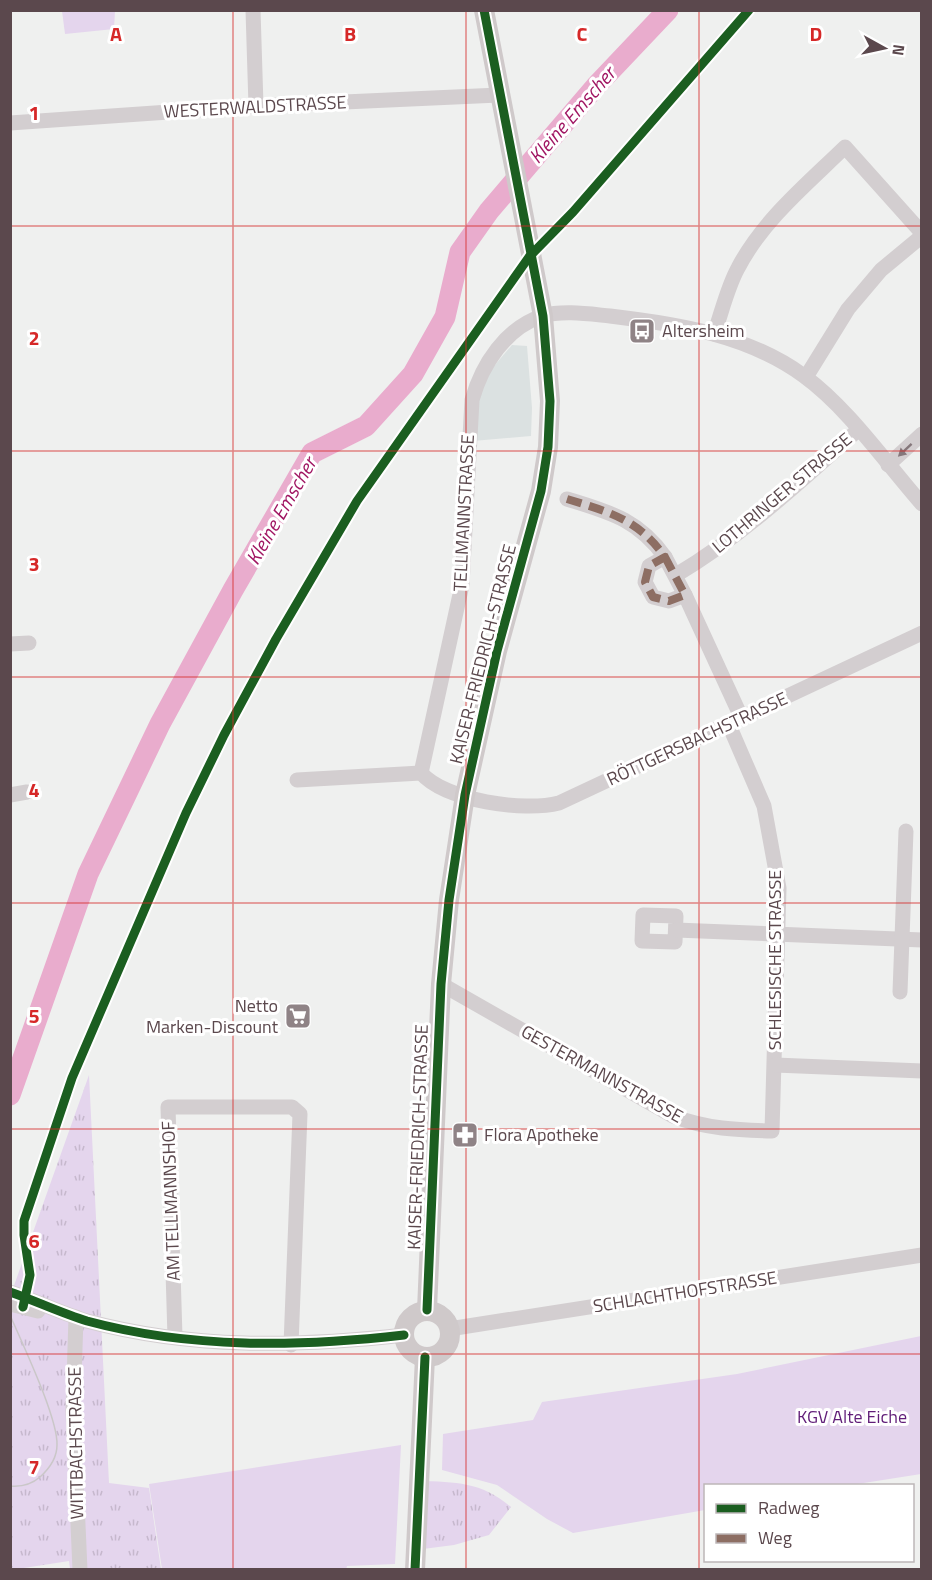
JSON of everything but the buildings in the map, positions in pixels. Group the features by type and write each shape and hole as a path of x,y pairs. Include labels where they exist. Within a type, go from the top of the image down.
{"main road":[{"name":"KAISER-FRIEDRICH-STRASSE","path":"427,1310 441,984 449,900 465,795 497,651 541,491 548,447 550,401 543,316 522,222 484,10"},
{"path":"427,1310 441,1316 449,1329 446,1346 437,1354 425,1357 408,1347 404,1335 407,1321 419,1312 427,1310"},
{"path":"415,1569 425,1357"}],"street":[{"path":"253,10 256,106"},
{"name":"WESTERWALDSTRASSE","path":"10,123 256,106 499,94"},
{"path":"714,334 735,274 755,241 782,209 846,147 921,234 881,270 848,309 806,377"},
{"path":"543,316 557,313 645,320 714,334 744,343 779,360 806,377 858,430 921,504"},
{"name":"TELLMANNSTRASSE","path":"421,773 462,585 472,400 479,377 505,340 523,325 543,316"},
{"name":"LOTHRINGER STRASSE","path":"676,575 710,554 761,515 858,430"},
{"path":"888,465 921,434"},
{"name":"SCHLESISCHE STRASSE","path":"567,499 616,515 650,536 665,557 685,595 736,722 764,806 779,888 772,1131"},
{"path":"665,557 650,566 645,582 647,590 661,601 669,602 685,595"},
{"name":"RÖTTGERSBACHSTRASSE","path":"465,795 512,806 540,808 559,803 736,722 921,633"},
{"path":"10,644 29,643"},
{"path":"297,780 421,773 439,788 465,795"},
{"path":"10,795 27,792"},
{"path":"900,992 906,831"},
{"path":"676,930 921,940"},
{"name":"GESTERMANNSTRASSE","path":"441,984 673,1116 694,1125 721,1129 772,1131"},
{"path":"775,1065 921,1071"},
{"name":"AM TELLMANNSHOF","path":"175,1337 168,1107 292,1107 300,1114 291,1345"},
{"name":"SCHLACHTHOFSTRASSE","path":"449,1329 921,1255"},
{"path":"10,1292 76,1317"},
{"path":"10,1304 175,1337 291,1345 404,1335"},
{"name":"WITTBACHSTRASSE","path":"76,1317 73,1411 80,1569"}],"shaded area":[{"path":"512,345 527,346 532,408 531,436 473,441 482,380"}],"green space":[{"path":"62,11 115,11 114,29 65,34"},
{"path":"89,1075 109,1483 149,1488 161,1569 70,1569 69,1561 11,1570 11,1294"},
{"name":"KGV Alte Eiche","path":"921,1336 921,1474 857,1484 704,1484 704,1510 573,1533 547,1519 497,1485 442,1470 443,1434 533,1420 542,1402 737,1374"},
{"path":"401,1445 395,1564 347,1566 346,1570 162,1569 149,1484"},
{"path":"419,1481 457,1483 479,1488 511,1507 489,1535 454,1545 415,1550"}],"waterway":[{"name":"Kleine Emscher","path":"10,1095 88,874 160,724 233,590 312,453 366,426 413,374 445,317 460,252 489,211 596,86 668,10"}],"tram line":[{"path":"10,1315 46,1399 56,1433 57,1445 52,1463 40,1477 33,1482 10,1486"}],"marked path":[{"path":"567,499 609,513 633,525 655,544 665,557"},
{"path":"665,557 685,595 669,601 653,597 645,582 649,566 665,557"}],"cycle path":[{"path":"427,1310 441,984 449,900 465,795 497,651 541,491 548,447 550,401 543,316 484,10"},
{"path":"23,1307 30,1275 24,1221 72,1078 186,813 224,735 276,639 357,501 529,257 573,212 749,10"},
{"path":"10,1292 87,1321 166,1337 205,1341 285,1343 404,1335"},
{"path":"415,1570 425,1357"}],"place":[{"name":"Altersheim","path":"642,331"},
{"name":"Netto Marken-Discount","path":"298,1016"},
{"name":"Flora Apotheke","path":"465,1135"}]}
